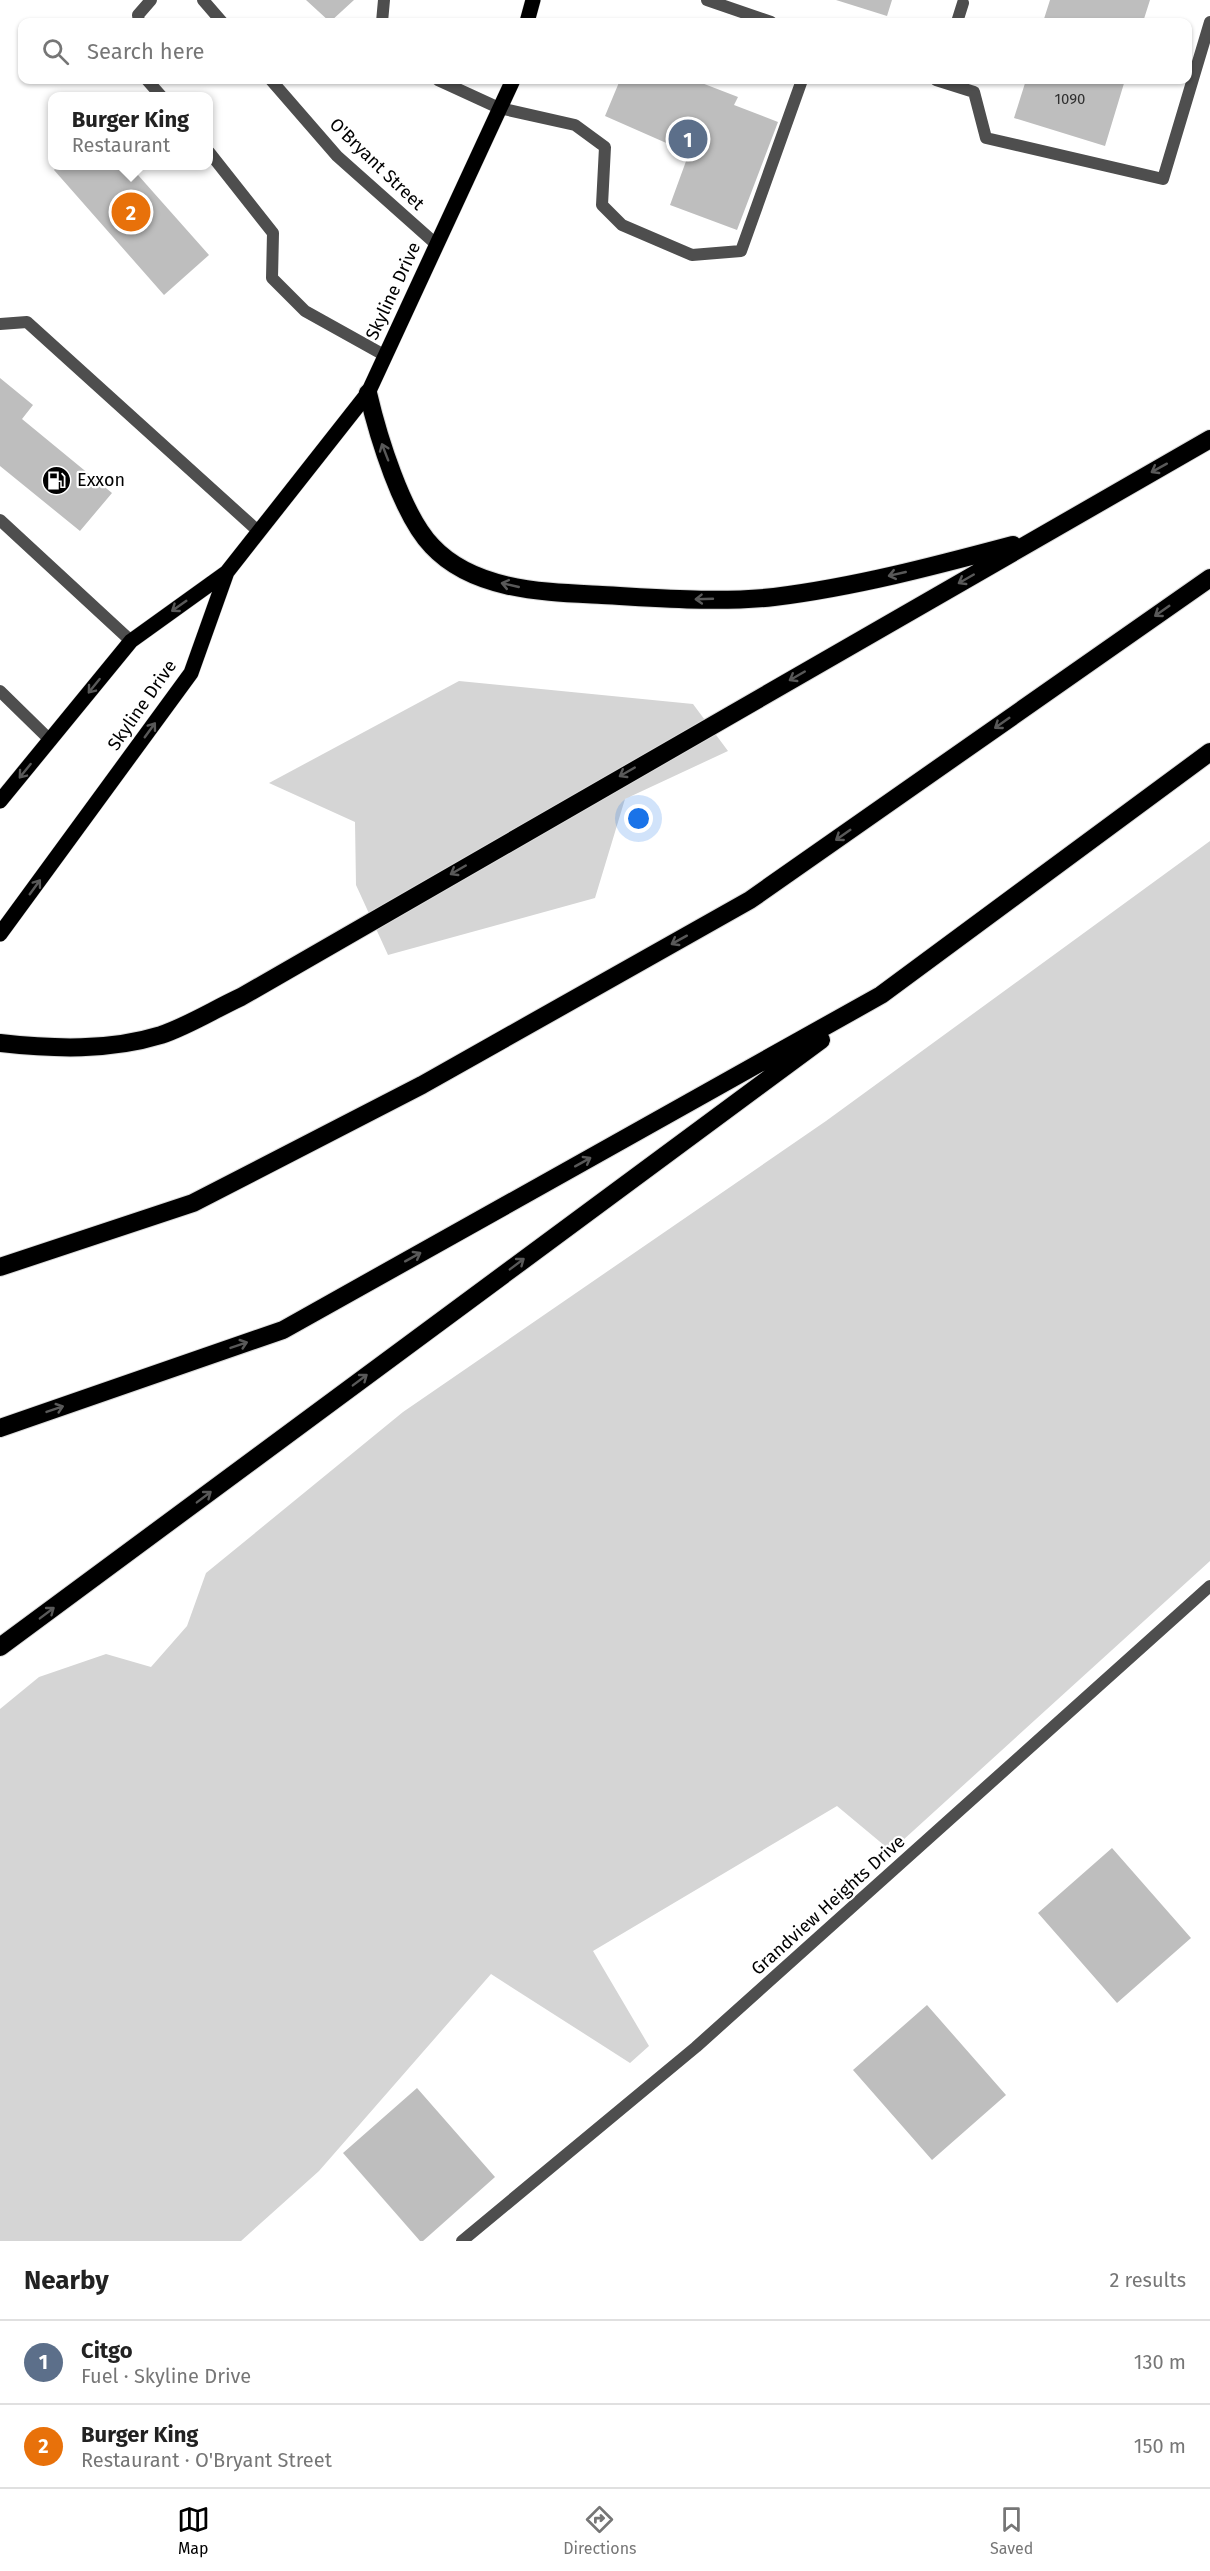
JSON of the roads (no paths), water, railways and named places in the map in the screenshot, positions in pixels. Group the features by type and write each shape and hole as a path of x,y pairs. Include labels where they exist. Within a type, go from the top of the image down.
{"highway":[{"path":"368,393 376,427 408,510 430,545 448,561 482,578 549,594 670,600 772,597 856,584 1035,540"},
{"path":"0,1043 48,1048 102,1047 162,1035 241,997 1210,439"},
{"path":"0,1267 193,1203 422,1085 750,900 1210,578"},
{"path":"0,1647 1210,752"},
{"path":"0,1428 284,1330 881,994"}],"main road":[{"path":"528,18 533,0"},
{"name":"Skyline Drive","path":"0,934 191,673 227,572 368,393 511,84"},
{"path":"0,801 131,641 227,572"}],"street":[{"path":"138,18 138,15 151,0"},
{"path":"202,0 218,18"},
{"path":"382,18 384,0"},
{"path":"707,0 759,18"},
{"path":"958,18 963,3"},
{"path":"1192,83 1210,22"},
{"name":"O'Bryant Street","path":"274,84 337,156 437,245"},
{"path":"447,84 499,108 575,125 605,147 602,205 622,225 692,255 741,251 801,84"},
{"path":"950,84 974,92 986,138 1164,179 1192,84"},
{"path":"213,157 273,233 272,278 305,310 384,355"},
{"path":"0,324 27,322 258,531"},
{"path":"0,520 131,641"},
{"path":"0,691 50,740"},
{"name":"Grandview Heights Drive","path":"462,2241 696,2047 1210,1586"}],"place":[{"name":"Citgo","path":"688,139"},
{"name":"Burger King","path":"131,212"},
{"name":"Exxon","path":"56,480"}]}
